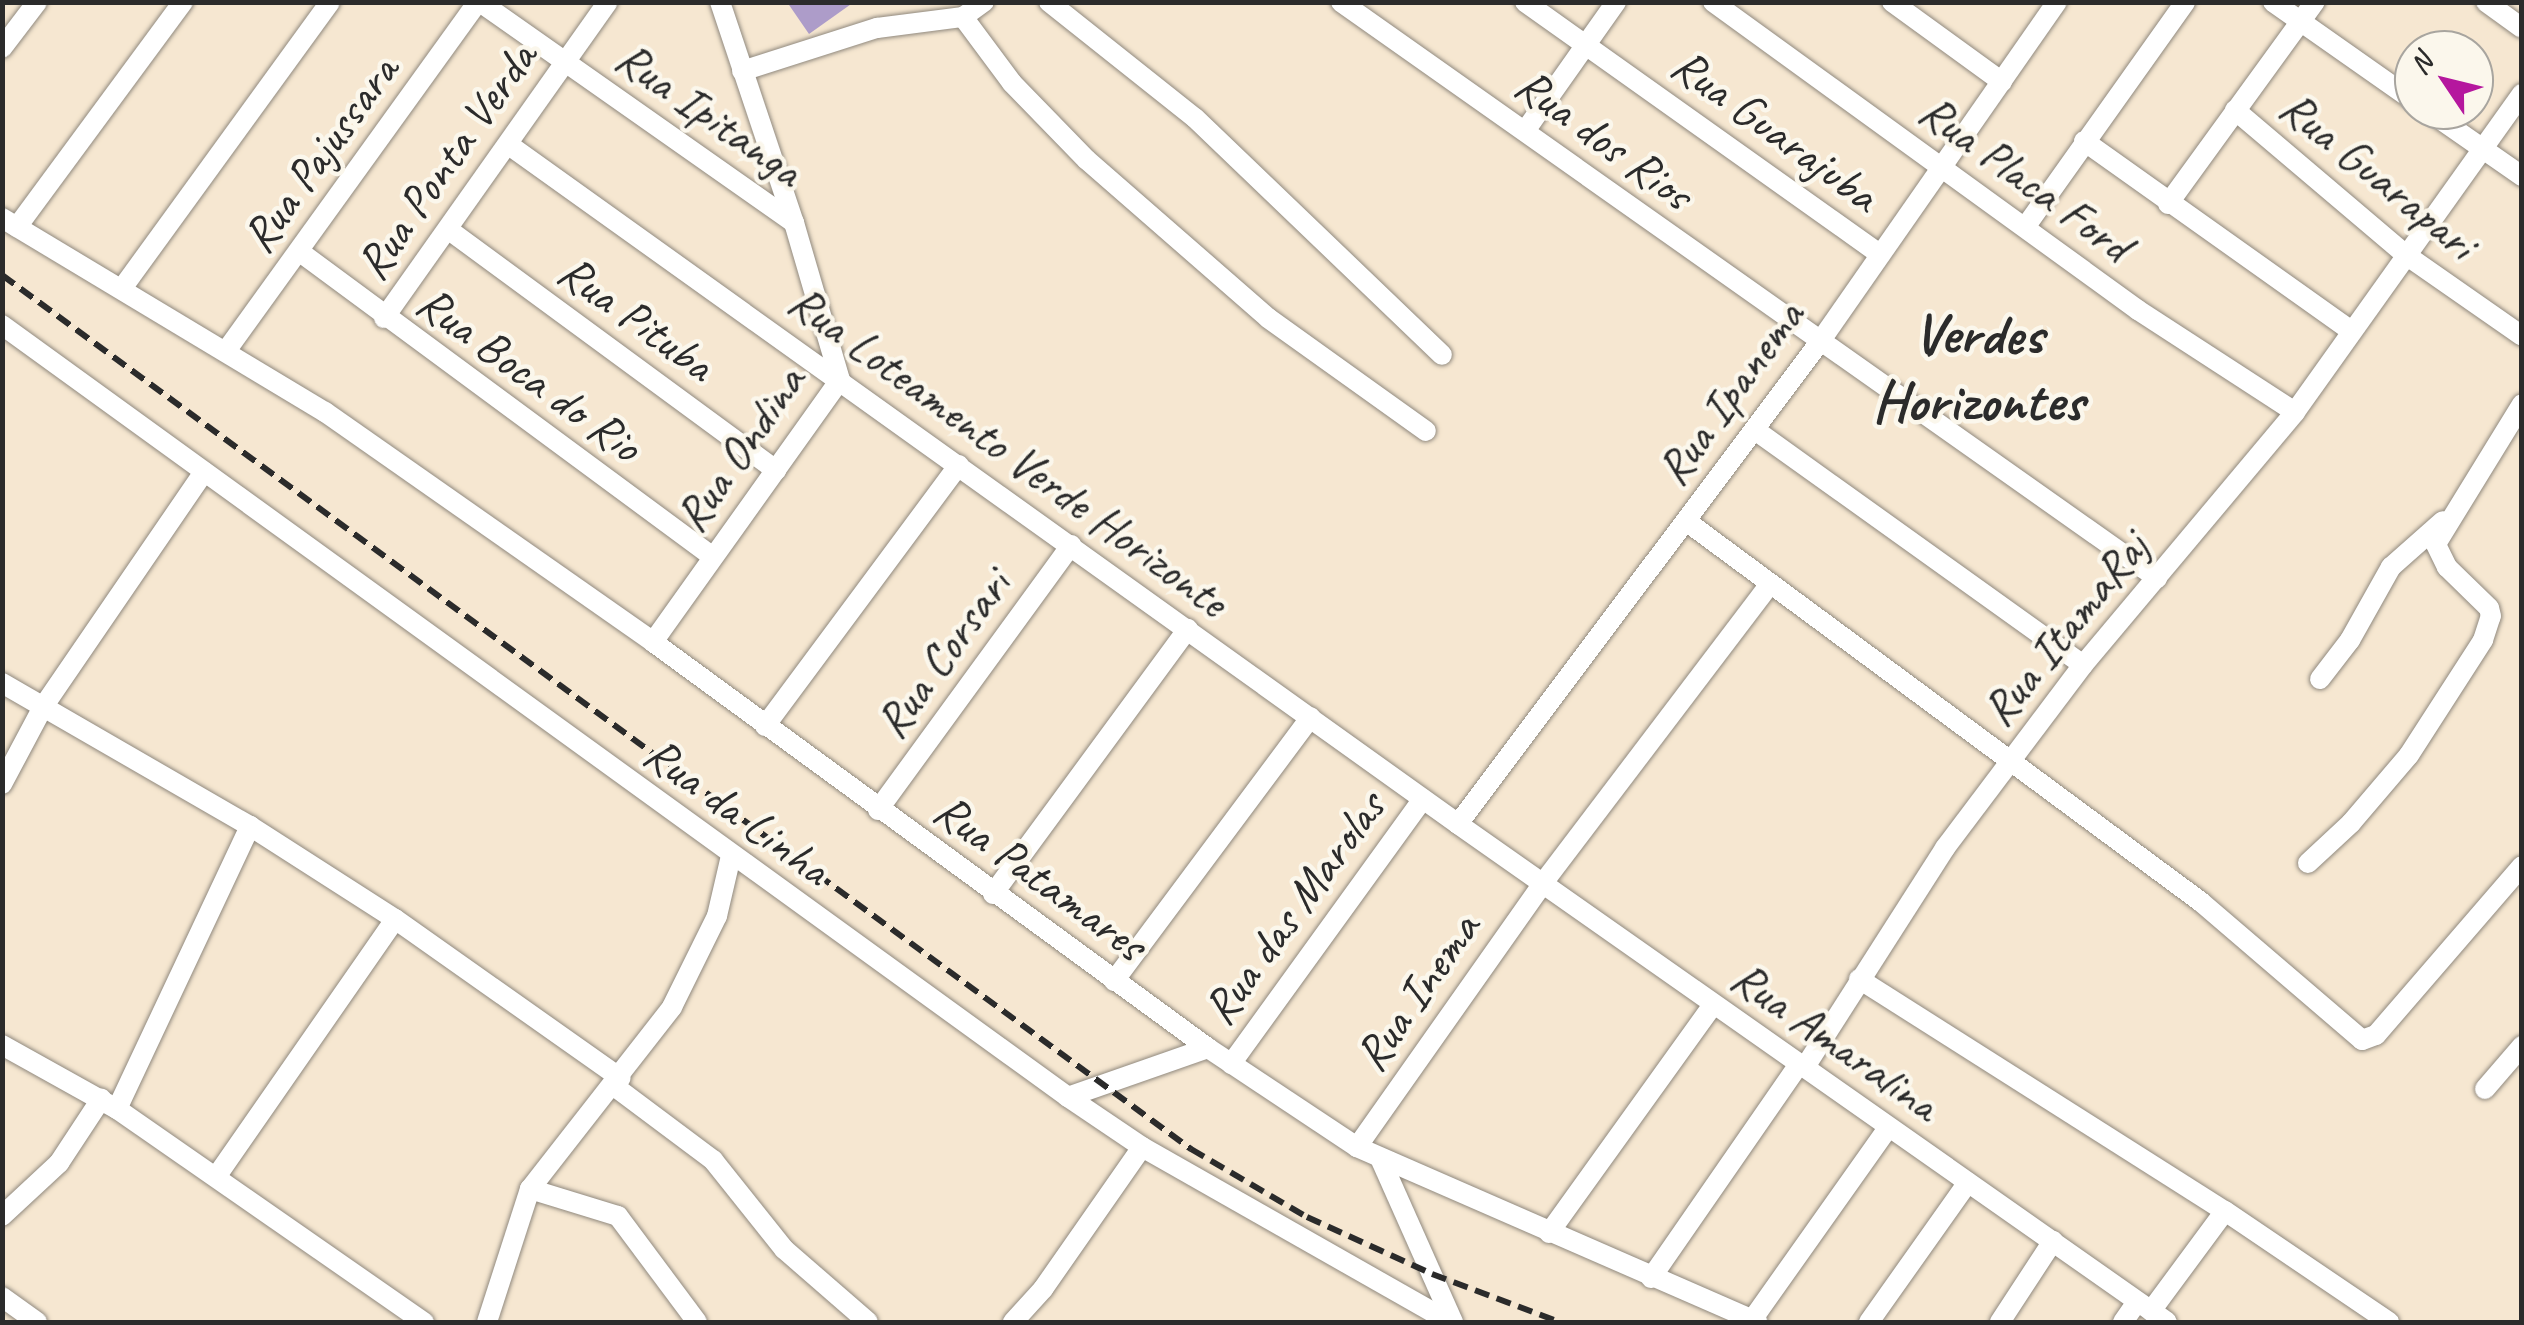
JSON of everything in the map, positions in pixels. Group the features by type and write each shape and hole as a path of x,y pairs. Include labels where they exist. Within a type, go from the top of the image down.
{"street":[{"path":"2,48 37,2"},
{"path":"122,288 330,2"},
{"name":"Rua Ipitanga","path":"479,2 794,223"},
{"name":"Rua Pajussara","path":"226,351 479,2"},
{"name":"Rua Ponta Verda","path":"384,318 608,2"},
{"name":"Rua Ondina","path":"653,642 840,380 794,223 720,2"},
{"path":"742,71 877,28 963,17 984,2"},
{"path":"1049,2 1195,118 1442,355"},
{"name":"Rua dos Rios","path":"1341,2 1818,343 2157,578"},
{"name":"Rua Guarajuba","path":"1525,2 1880,254"},
{"path":"1524,131 1616,2"},
{"name":"Rua Placa Ford","path":"1713,2 2138,310 2294,412"},
{"path":"1892,2 2002,82"},
{"name":"Rua Ipanema","path":"1458,824 1756,430 2057,2"},
{"path":"2026,226 2185,2"},
{"path":"2273,2 2394,87"},
{"path":"2168,204 2315,2"},
{"path":"2486,2 2522,28"},
{"path":"10,223 181,3"},
{"path":"963,17 1012,83 1087,160 1268,318 1426,431"},
{"name":"Rua ItamaRaj","path":"1651,1278 1802,1065 1939,857 2083,665 2294,412 2349,330 2522,94"},
{"name":"Rua Guarapari","path":"2235,110 2406,255 2522,336"},
{"path":"2456,130 2522,176"},
{"path":"2084,141 2349,330"},
{"name":"Rua Loteamento Verde Horizonte","path":"509,145 1458,824"},
{"name":"Rua Patamares","path":"10,223 324,412 653,642 1230,1064 1357,1147 1755,1321"},
{"name":"Rua Pituba","path":"449,230 776,470"},
{"name":"Rua Boca do Rio","path":"300,252 384,318 713,558"},
{"name":"Rua da Linha","path":"2,325 1068,1098 1142,1147 1452,1322"},
{"path":"2308,864 2351,823 2409,754 2444,706 2489,626 2492,616 2485,602 2439,556 2436,544 2522,404"},
{"path":"1756,430 2083,665"},
{"path":"765,726 958,465"},
{"path":"2,784 43,707 204,472"},
{"path":"2320,679 2338,660 2391,567 2451,514"},
{"path":"1686,521 2201,902 2365,1041 2376,1035 2522,866"},
{"name":"Rua Corsari","path":"878,810 1072,545"},
{"name":"Rua Inema","path":"1357,1147 1543,883 1770,584"},
{"path":"993,894 1188,629"},
{"path":"2,682 250,826 394,919 617,1082 712,1160 784,1249 868,1322"},
{"path":"1114,981 1311,717"},
{"name":"Rua das Marolas","path":"1230,1064 1423,799"},
{"name":"Rua Amaralina","path":"1458,824 2152,1312"},
{"path":"2,1216 59,1163 109,1104 250,826"},
{"path":"487,1322 530,1189 617,1082 692,971 717,916 731,856"},
{"path":"216,1177 394,919"},
{"path":"1860,979 2225,1210 2390,1322"},
{"path":"1549,1233 1713,1005"},
{"path":"2,1045 109,1104 424,1322"},
{"path":"2484,1089 2522,1046"},
{"path":"1068,1098 1208,1048"},
{"path":"1755,1321 1888,1128"},
{"path":"1014,1322 1043,1289 1142,1147"},
{"path":"1380,1158 1452,1322"},
{"path":"1869,1322 1968,1182"},
{"path":"530,1189 602,1207 626,1222 697,1322"},
{"path":"2123,1322 2152,1312 2225,1210"},
{"path":"2000,1322 2053,1241"},
{"path":"2,1297 38,1322"}],"building":[{"path":"787,2 854,2 809,34"}],"railway":[{"path":"2,275 1191,1149 1307,1217 1432,1274 1560,1322"}],"district":[{"name":"Verdes Horizontes","path":"1978,368"}]}
